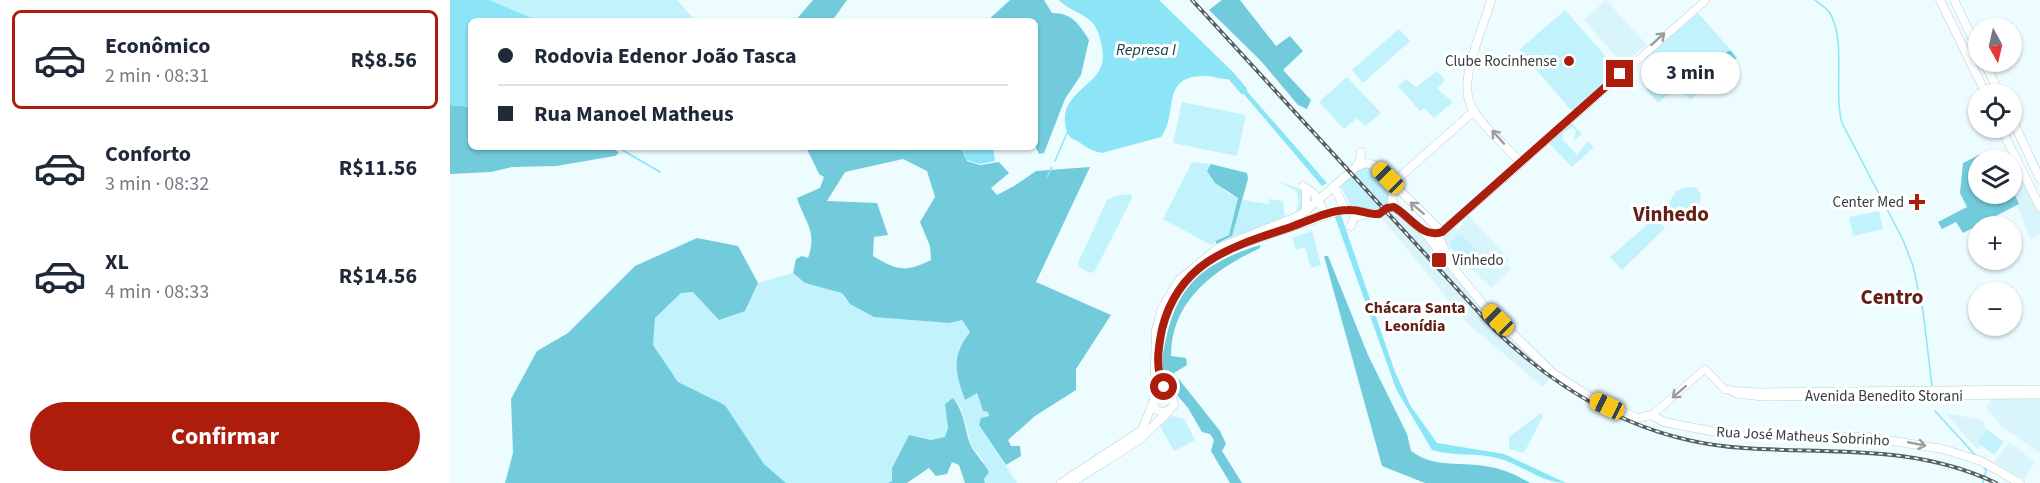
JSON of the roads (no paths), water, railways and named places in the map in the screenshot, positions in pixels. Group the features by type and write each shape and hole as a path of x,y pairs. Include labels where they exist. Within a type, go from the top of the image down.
{"main road":[{"path":"1491,0 1468,77 1467,92 1474,111 1521,163"},
{"path":"1452,266 1439,238 1442,232 1706,0"},
{"path":"1940,0 1981,84"},
{"path":"1949,20 1956,2"},
{"path":"1956,2 1968,29"},
{"path":"1452,266 1424,232 1396,208 1392,197 1394,182 1474,111"},
{"path":"2007,138 2040,207"},
{"path":"2020,138 2040,179"},
{"path":"1356,167 1360,161 1361,152"},
{"path":"1061,483 1142,430 1153,402 1153,346 1162,308 1179,280 1218,248 1285,222 1306,211 1362,164 1374,165 1394,182 1401,194 1442,232"},
{"path":"1326,215 1318,201 1303,186 1327,193"},
{"path":"1334,186 1347,210 1356,216 1379,214 1389,207 1396,208"},
{"path":"1306,188 1306,211"},
{"path":"1392,197 1401,194"},
{"path":"1071,483 1139,440 1174,405 1160,376 1158,350 1165,317 1179,288 1188,277 1217,254 1278,231 1347,210 1372,214"},
{"path":"1351,226 1356,216"},
{"path":"1278,231 1285,222"},
{"path":"1424,232 1433,234 1442,232"},
{"name":"Rua José Matheus Sobrinho","path":"1452,266 1486,308 1553,373 1592,398 1625,413 1642,418 1652,415 1664,422 1731,435 1894,439 1943,449 1981,461 2020,483"},
{"name":"Avenida Benedito Storani","path":"1652,415 1705,369 1724,389 1756,392 1928,392 2040,389"},
{"name":"Avenida Benedito Storani","path":"1730,389 1736,394 1763,397 2040,395"},
{"path":"1153,402 1162,393 1171,396"},
{"path":"1153,402 1158,411 1168,412"}],"water":[{"path":"450,0 489,0 532,18 468,18 468,107 450,105"},
{"name":"Represa I","path":"1059,0 1159,0 1235,74 1230,79 1202,76 1189,78 1180,83 1172,98 1169,118 1161,137 1102,153 1091,150 1069,136 1065,117 1071,100 1091,81 1101,67 1103,56 1101,43 1092,22"},
{"path":"1239,82 1327,183 1322,186 1236,85"},
{"path":"963,150 993,150 995,161 980,164 967,160"},
{"path":"1341,215 1395,372 1410,405 1437,443 1504,454 1566,483 1539,477 1515,464 1497,458 1432,450 1396,389 1335,217"}],"waterway":[{"path":"1815,0 1829,12 1837,36 1842,123 1903,240 1913,266 1923,311 1932,386"},
{"path":"1232,77 1243,90"},
{"path":"1055,161 1067,133"},
{"path":"622,150 660,172"},
{"path":"1047,177 1052,167"},
{"path":"1935,411 1976,456"},
{"path":"1983,483 1986,470 1984,467"}],"railway":[{"path":"1192,0 1494,329 1521,353 1578,395 1640,425 1708,444 1776,450 1840,451 1903,456 1934,462 1996,483"}],"place":[{"name":"Clube Rocinhense","path":"1569,61"},
{"name":"Center Med","path":"1917,202"},
{"name":"Vinhedo","path":"1439,260"}],"district":[{"name":"Vinhedo","path":"1671,214"},
{"name":"Centro","path":"1892,297"},
{"name":"Chácara Santa Leonídia","path":"1415,316"}]}
